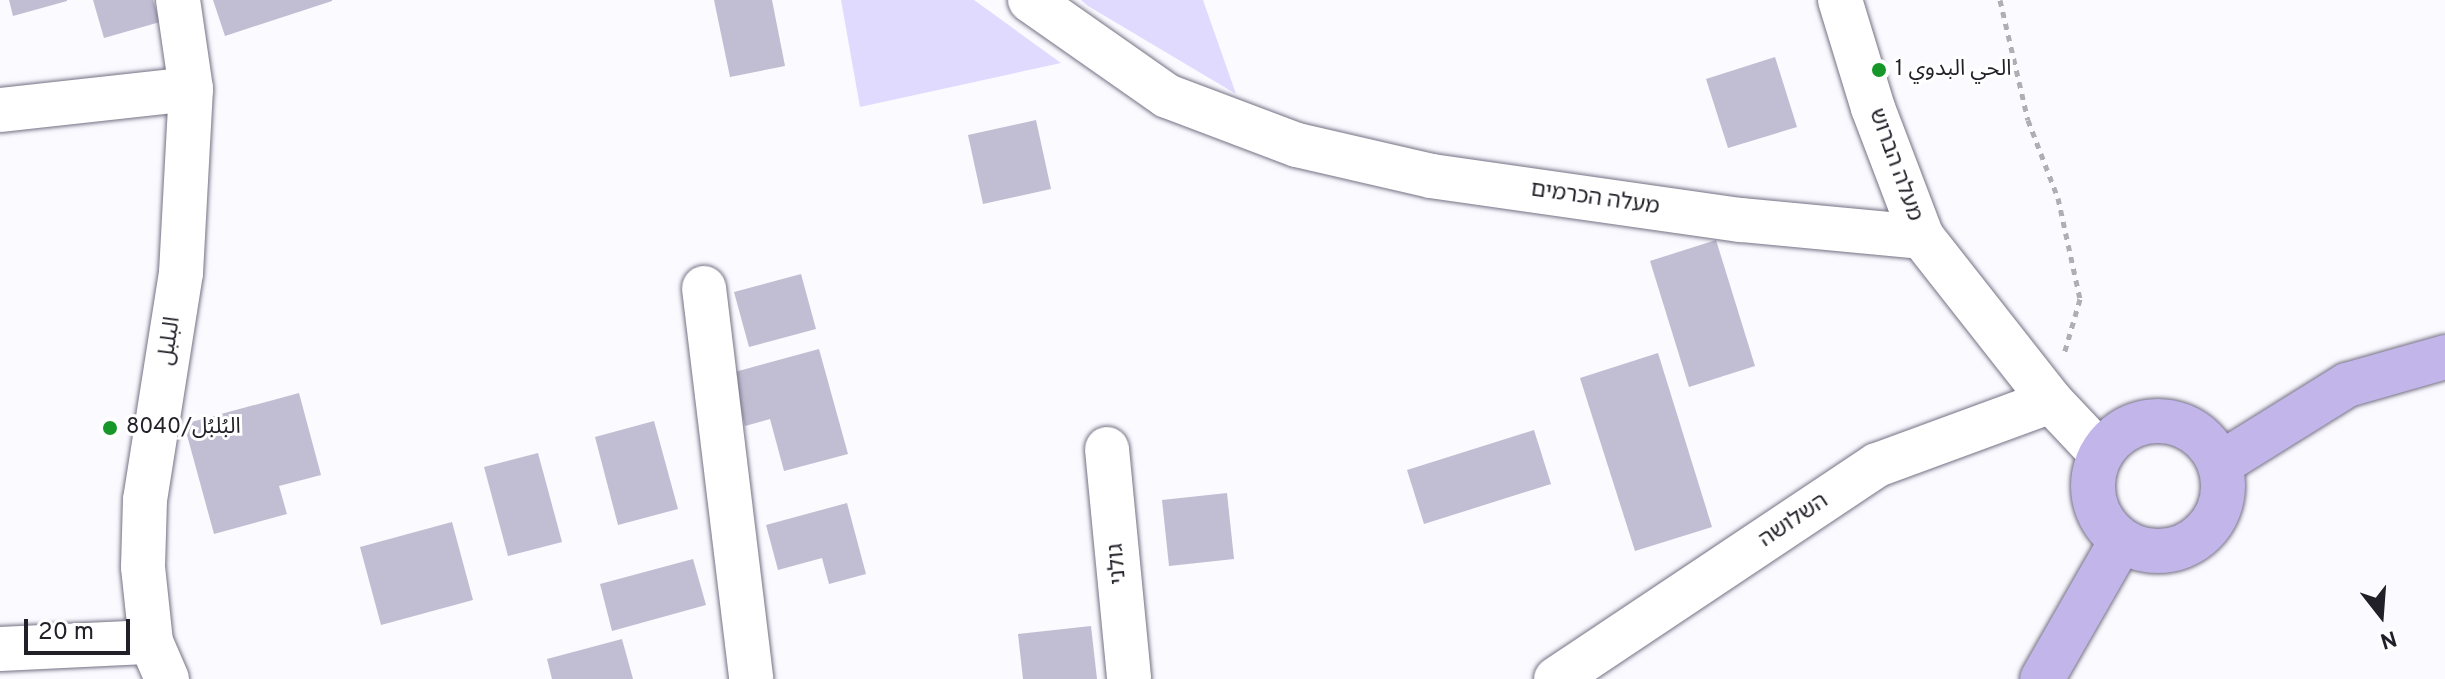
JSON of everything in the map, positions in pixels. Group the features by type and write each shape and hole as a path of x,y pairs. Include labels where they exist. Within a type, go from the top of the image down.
{"main road":[{"path":"2220,464 2347,385 2445,357"},
{"path":"2153,421 2194,431 2220,464 2221,504 2199,538 2161,552 2121,541 2107,528 2092,492 2100,453 2132,426 2153,421"},
{"path":"2042,679 2121,541"}],"street":[{"name":"البلبل","path":"159,660 143,567 145,500 181,273 191,89 178,0"},
{"name":"מעלה הכרמים","path":"1030,0 1167,96 1297,145 1431,176 1741,220 1922,237"},
{"name":"מעלה הברוש","path":"1840,0 1873,108 1922,237"},
{"path":"0,110 191,89"},
{"path":"1922,237 2051,401 2100,453"},
{"path":"704,288 751,679"},
{"name":"השלושה","path":"1556,679 1877,465 2051,401"},
{"name":"גולני","path":"1107,449 1129,679"},
{"path":"0,649 159,660"}],"path":[{"path":"2000,0 2028,120 2058,198 2080,299 2051,401"}],"shaded area":[{"path":"841,0 974,0 1061,63 860,107"},
{"path":"1081,0 1203,0 1236,94 1088,6"}],"building":[{"path":"9,0 67,0 67,1 13,16"},
{"path":"93,0 153,0 160,22 104,38"},
{"path":"213,0 332,0 332,1 225,36"},
{"path":"714,0 772,0 785,66 730,77"},
{"path":"1775,57 1797,127 1728,148 1706,79"},
{"path":"1036,120 1051,189 983,204 968,135"},
{"path":"1716,240 1755,366 1689,387 1650,261"},
{"path":"801,274 816,329 749,347 734,292"},
{"path":"819,349 848,454 784,471 770,419 745,426 731,373"},
{"path":"1658,353 1712,527 1635,551 1580,378"},
{"path":"299,393 321,475 279,486 287,514 214,534 184,424"},
{"path":"654,421 678,509 618,525 595,437"},
{"path":"1534,430 1551,484 1424,524 1407,470"},
{"path":"538,453 562,542 508,556 484,467"},
{"path":"1227,493 1234,559 1169,566 1162,500"},
{"path":"847,503 866,574 829,584 822,558 778,570 766,525"},
{"path":"452,522 473,600 381,625 360,547"},
{"path":"693,559 706,605 612,631 600,584"},
{"path":"1091,626 1097,679 1023,679 1018,634"},
{"path":"622,639 633,679 552,679 547,659"}],"place":[{"name":"الحي البدوي 1","path":"1879,70"},
{"name":"البُلبُل/8040","path":"110,428"}]}
